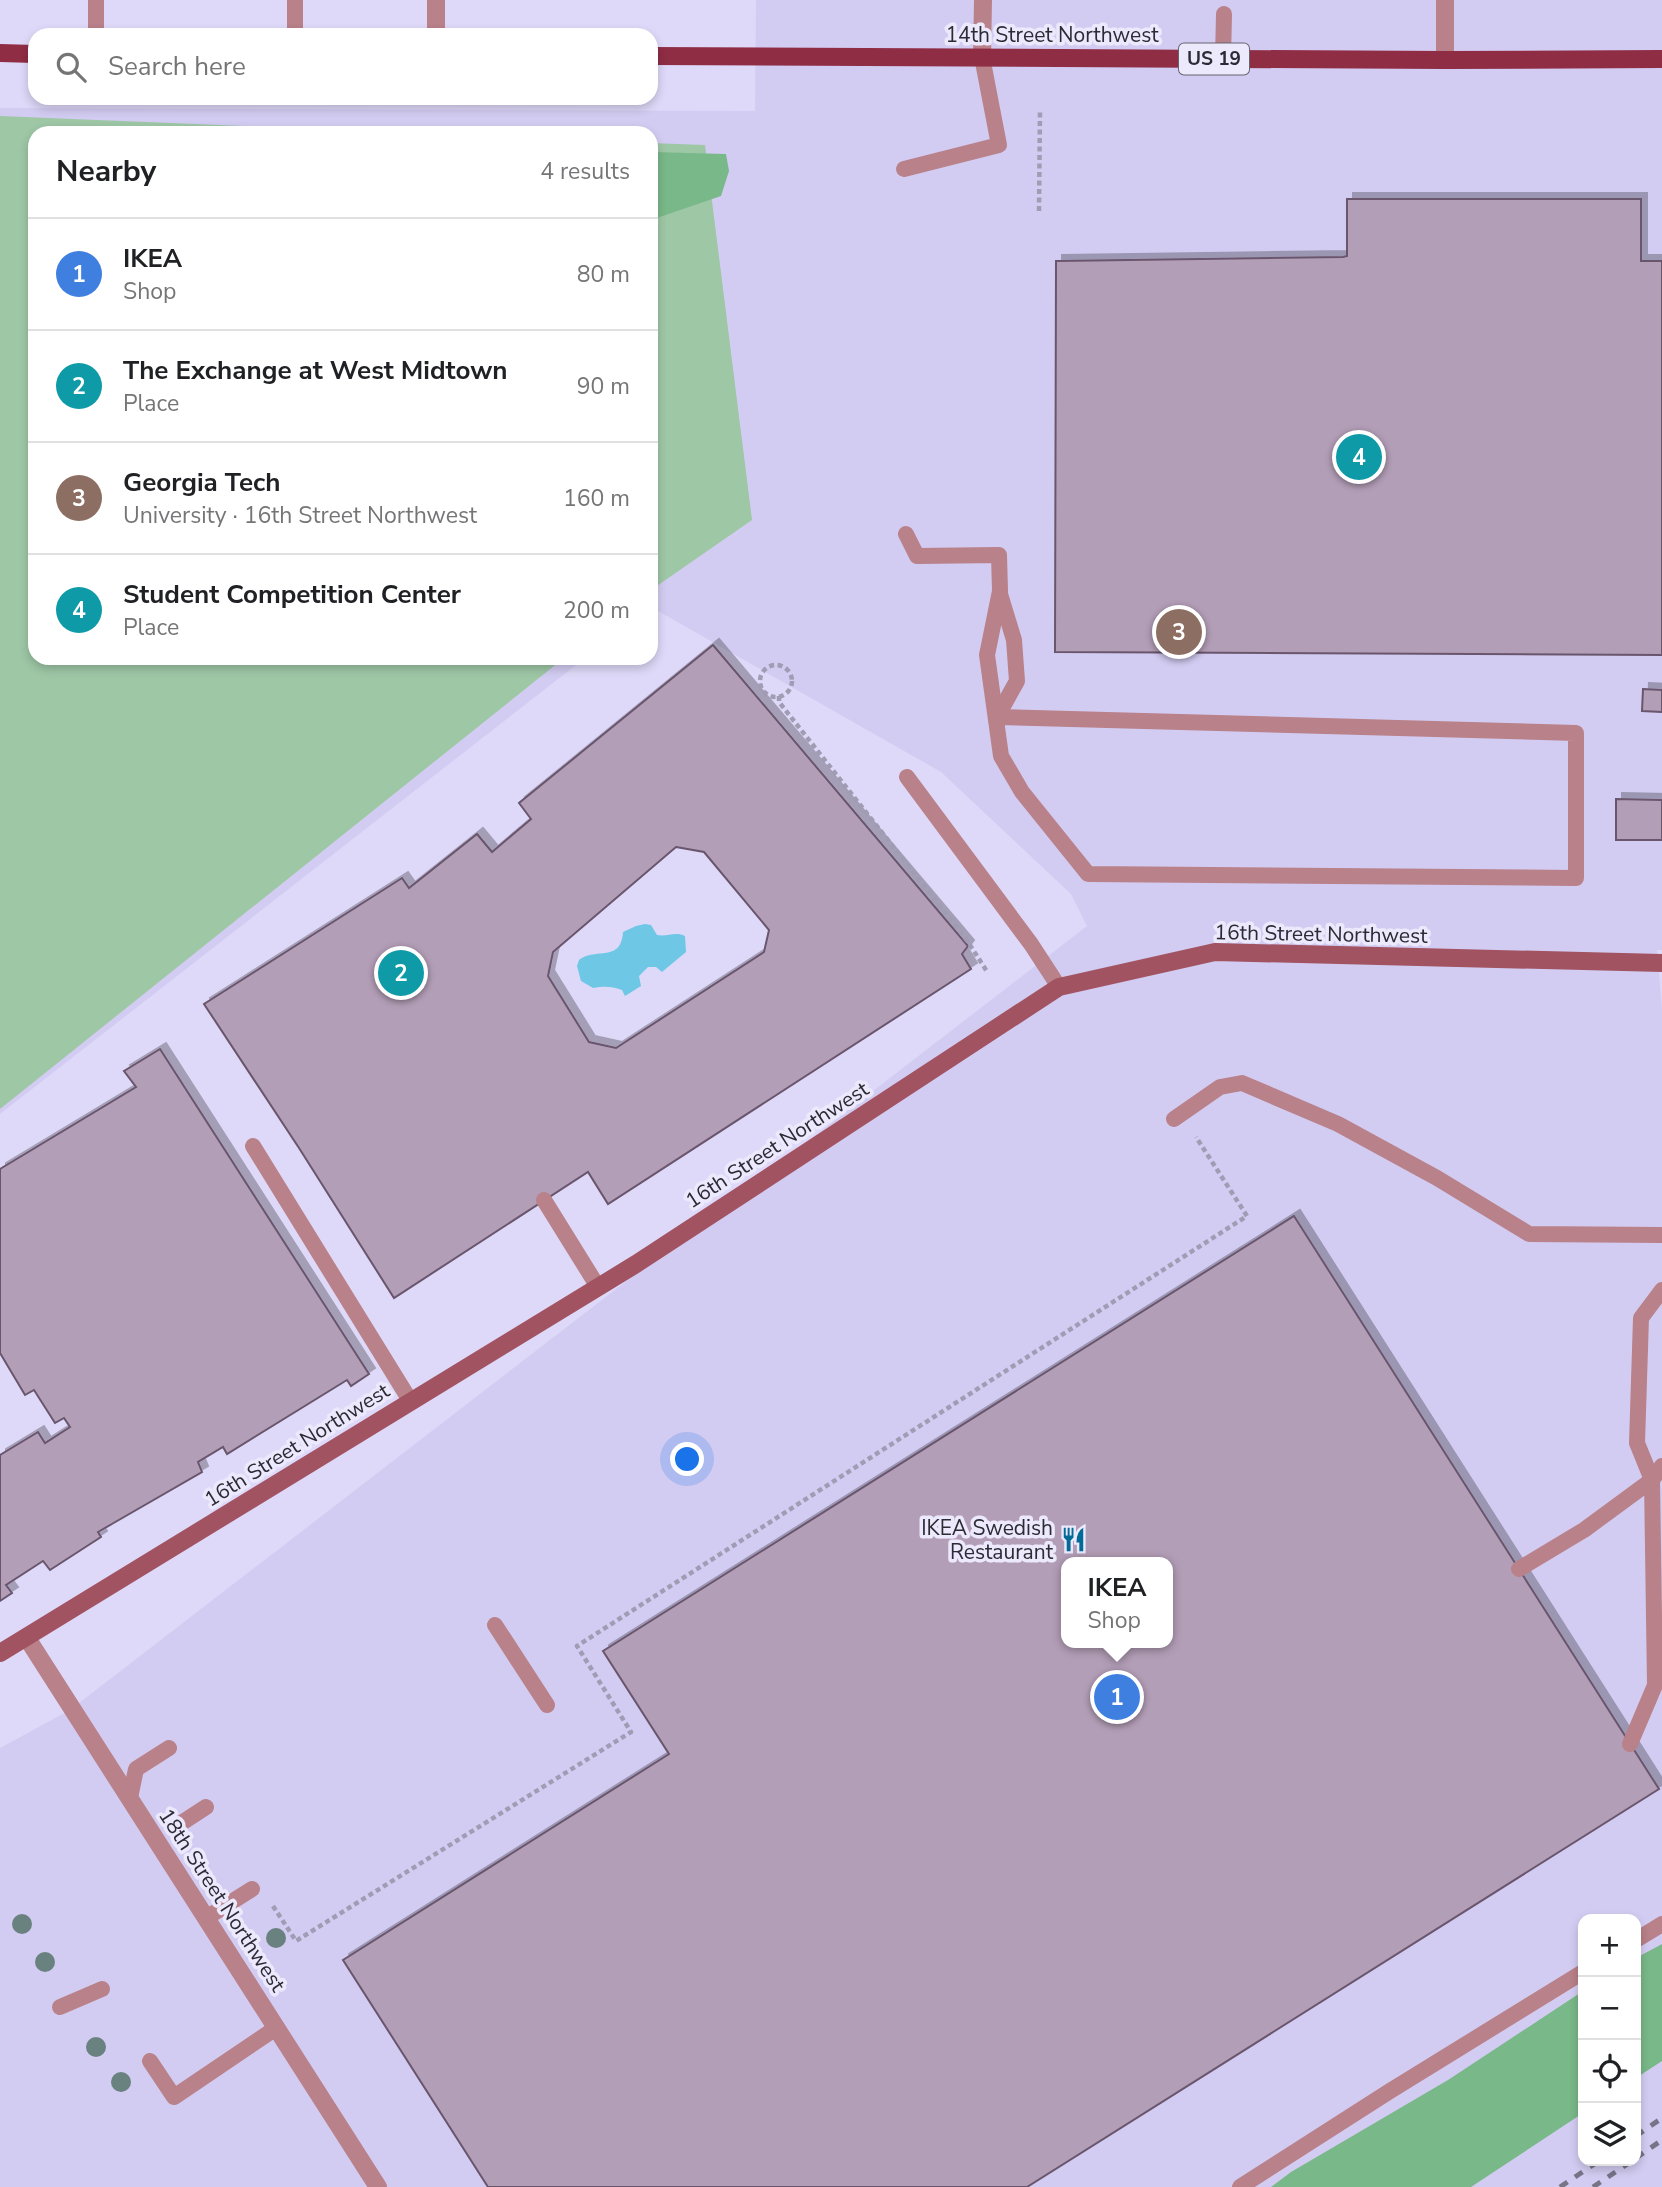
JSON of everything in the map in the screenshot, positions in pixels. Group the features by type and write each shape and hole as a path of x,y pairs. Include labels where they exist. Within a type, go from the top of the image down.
{"main road":[{"path":"0,53 28,54"},
{"name":"14th Street Northwest","path":"658,56 1662,59"}],"street":[{"path":"436,0 436,28"},
{"path":"982,57 983,0"},
{"path":"1446,0 1446,60"},
{"name":"16th Street Northwest","path":"0,1654 598,1287 1059,987 1215,953 1662,963"},
{"name":"18th Street Northwest","path":"27,1638 378,2187"}],"lane":[{"path":"96,0 96,28"},
{"path":"295,0 295,28"},
{"path":"1223,59 1224,14"},
{"path":"904,169 999,145 982,57"},
{"path":"906,534 917,556 999,555 1000,591 987,654 1001,756 1022,792 1088,874 1576,878 1576,733 997,717"},
{"path":"997,717 1017,681 1014,640 1000,591"},
{"path":"907,776 1031,944 1059,987"},
{"path":"1177,1117 1220,1087 1242,1083 1338,1124 1437,1178 1529,1234 1662,1235"},
{"path":"253,1146 411,1402"},
{"path":"544,1200 598,1287"},
{"path":"1630,1744 1655,1685 1657,1473 1637,1443 1641,1318 1662,1290"},
{"path":"1519,1569 1584,1530 1657,1473"},
{"path":"495,1625 547,1705"},
{"path":"130,1798 136,1769 169,1748"},
{"path":"183,1822 206,1807"},
{"path":"206,1918 259,1892"},
{"path":"1641,1937 1662,1924"},
{"path":"1240,2187 1578,1975"},
{"path":"60,2007 102,1989"},
{"path":"150,2061 174,2097 276,2028"}],"path":[{"path":"1039,211 1040,109"},
{"path":"775,664 784,667 790,673 792,681 789,689 779,696 767,694 760,681 767,667 775,664"},
{"path":"779,696 779,702 966,939 988,973"},
{"path":"259,1892 296,1941 631,1732 577,1646 1247,1216 1177,1117"}],"shaded area":[{"path":"756,0 1662,0 1662,950 1657,950 1662,1008 1662,2187 0,2187 0,1748 70,1710 1087,926 1071,894 941,772 658,611 658,126 28,126 28,665 576,665 0,1114 0,108 755,111"}],"green space":[{"path":"0,116 243,126 28,126 28,665 555,665 0,1109"},
{"path":"658,143 705,145 752,520 658,585"},
{"path":"658,152 726,154 729,171 721,196 658,218"},
{"path":"1662,1944 1662,2061 1641,2075 1641,1977 1641,1955"},
{"path":"1578,1994 1578,2116 1471,2187 1271,2187 1291,2172 1448,2080"}],"water":[{"path":"645,924 651,925 657,935 685,936 686,952 662,972 656,967 648,967 639,976 641,986 625,996 622,990 593,988 581,981 577,966 579,960 613,951 618,948 623,932"}],"building":[{"path":"1347,199 1641,199 1641,261 1662,261 1662,655 1055,652 1056,261 1343,257 1347,256"},
{"path":"713,645 968,946 962,954 971,969 608,1204 588,1172 394,1298 204,1004 402,878 409,888 477,834 492,852 531,819 519,803","holes":["676,847 704,852 769,930 764,952 616,1048 589,1042 548,976 553,952"]},
{"path":"1643,689 1662,690 1662,712 1642,711"},
{"path":"1616,799 1662,800 1662,840 1616,840"},
{"path":"160,1049 369,1374 351,1386 347,1380 227,1454 223,1447 198,1462 202,1472 98,1532 101,1537 50,1570 43,1561 6,1585 12,1593 0,1601 0,1455 38,1432 45,1443 70,1427 64,1418 55,1423 34,1390 25,1395 0,1353 0,1169 136,1087 124,1071"},
{"path":"1294,1216 1659,1789 1027,2187 488,2187 343,1960 669,1754 603,1651"}],"railway":[{"path":"1641,2133 1662,2118"},
{"path":"1641,2155 1662,2140"},
{"path":"1560,2187 1592,2166"},
{"path":"1593,2187 1624,2166"}],"place":[{"name":"Student Competition Center","path":"1359,457"},
{"name":"Georgia Tech","path":"1179,632"},
{"name":"The Exchange at West Midtown","path":"401,973"},
{"name":"IKEA Swedish Restaurant","path":"1073,1540"},
{"name":"IKEA","path":"1117,1697"}]}
